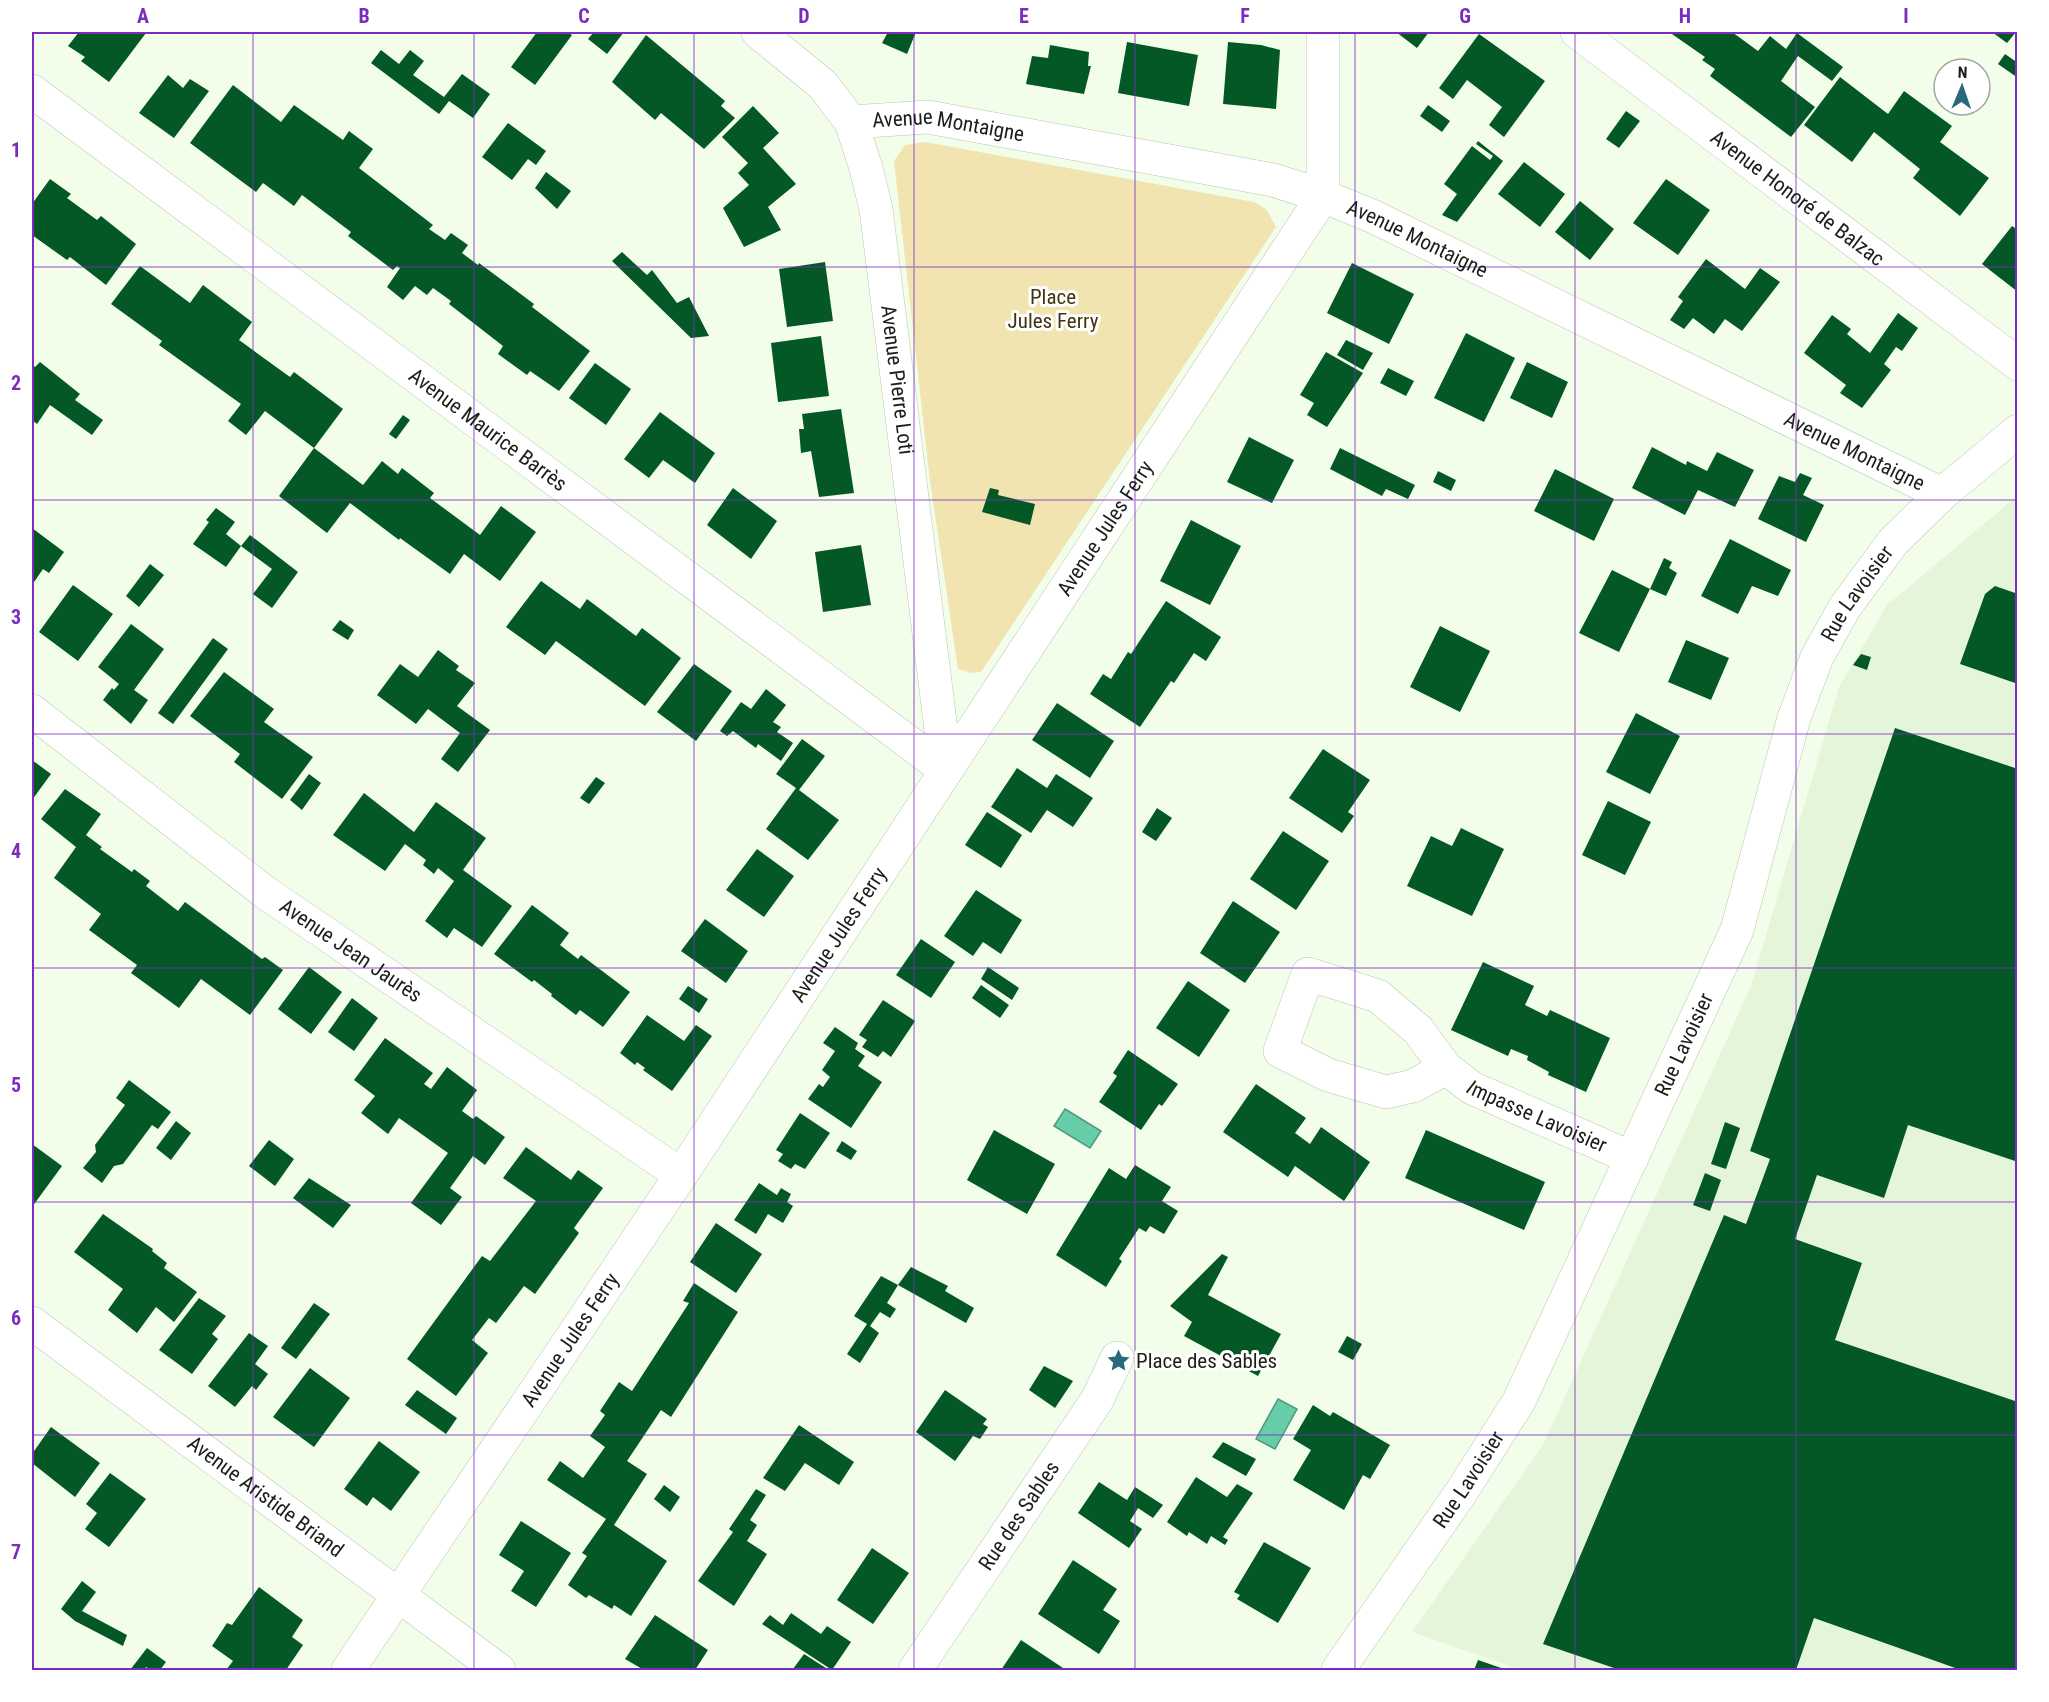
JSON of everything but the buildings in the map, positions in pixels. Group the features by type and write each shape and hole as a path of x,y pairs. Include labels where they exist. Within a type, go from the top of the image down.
{"street":[{"name":"Avenue Pierre Loti","path":"758,32 823,85 851,122 866,168 876,209 946,770"},
{"path":"1323,32 1323,196"},
{"name":"Avenue Honoré de Balzac","path":"1577,32 2018,364"},
{"name":"Avenue Maurice Barrès","path":"32,91 946,770"},
{"name":"Avenue Montaigne","path":"851,122 928,117 1272,180 1323,196 1372,216 1942,494"},
{"name":"Avenue Jules Ferry","path":"348,1671 681,1175 1323,196"},
{"name":"Rue Lavoisier","path":"1338,1671 1462,1491 1519,1401 1737,930 1794,718 1817,657 1845,607 1893,542 1942,494 2018,431"},
{"name":"Avenue Jean Jaurès","path":"32,711 266,893 681,1175"},
{"name":"Impasse Lavoisier","path":"1446,1068 1413,1086 1386,1092 1328,1075 1280,1051 1308,974 1378,996 1418,1030 1446,1068 1472,1088 1632,1158"},
{"name":"Avenue Aristide Briand","path":"32,1323 499,1671"},
{"name":"Rue des Sables","path":"915,1671 1097,1400 1117,1358"}],"shaded area":[{"path":"2017,496 2017,1670 1521,1670 1412,1632 1543,1445 1751,986 1839,687 1887,605"},
{"path":"1065,1109 1101,1131 1090,1148 1054,1126"},
{"path":"1278,1399 1297,1409 1275,1449 1256,1439"}],"green space":[{"name":"Place Jules Ferry","path":"925,142 1254,202 1266,209 1276,227 981,672 972,673 958,669 930,481 894,161 905,145"}],"place":[{"name":"Place des Sables","path":"1118,1361"}]}
